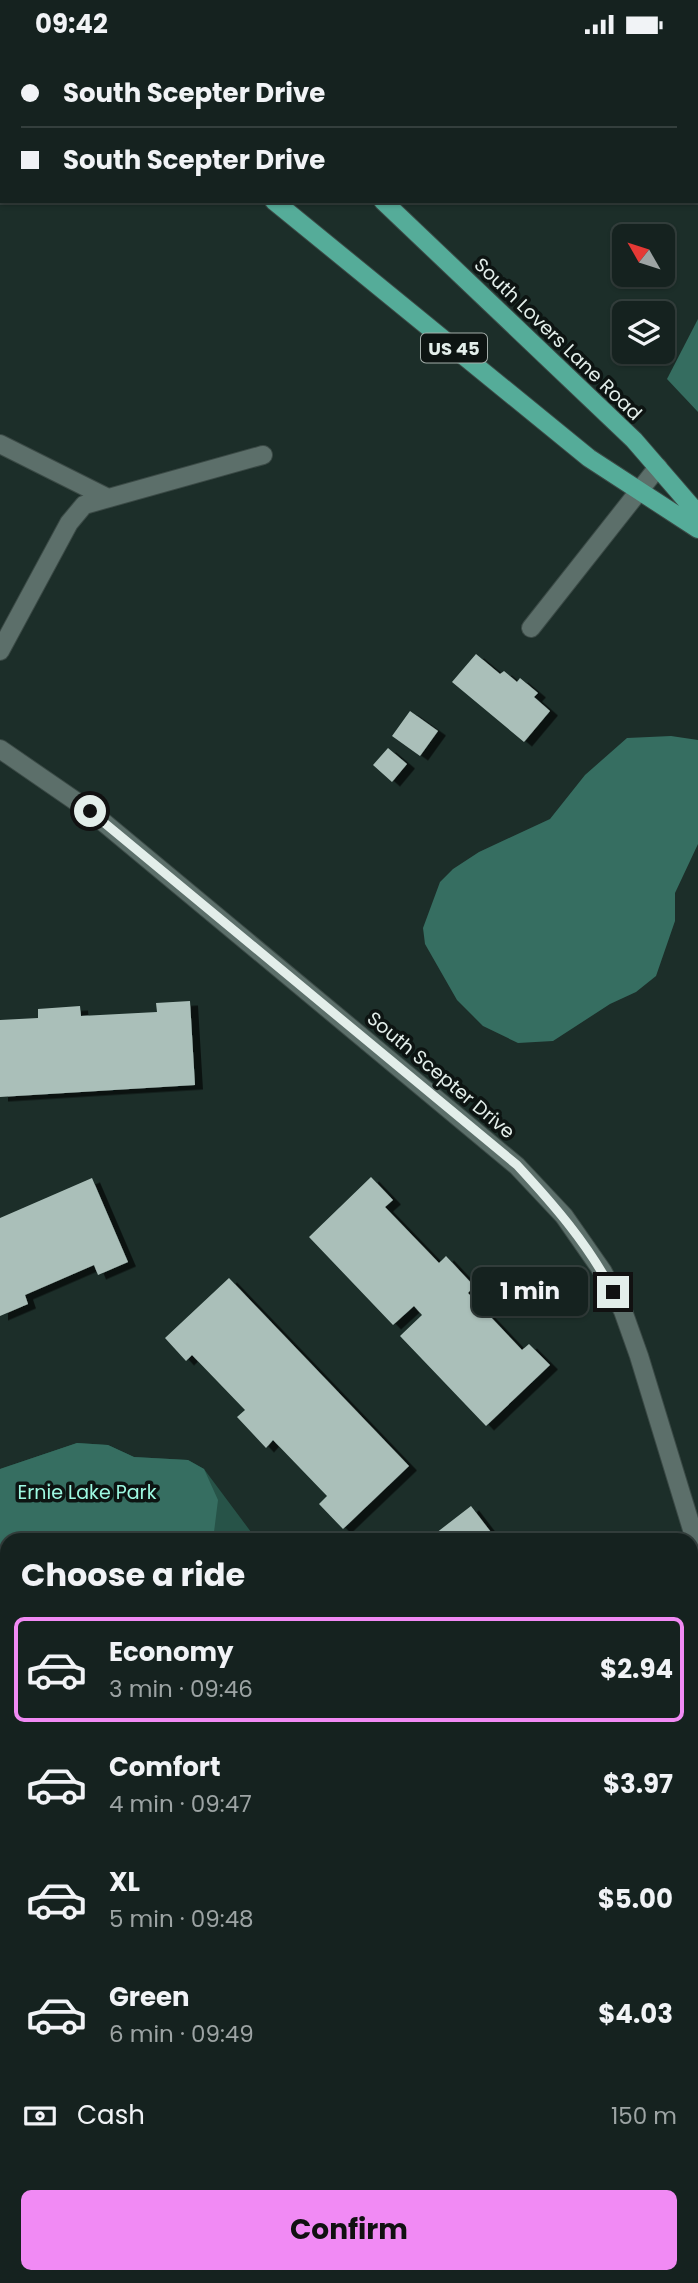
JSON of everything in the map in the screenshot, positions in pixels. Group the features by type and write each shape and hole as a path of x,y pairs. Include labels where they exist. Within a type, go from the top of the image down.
{"main road":[{"name":"US 45","path":"276,203 589,458 698,529"},
{"name":"South Lovers Lane Road","path":"385,203 634,440 698,513"}],"street":[{"path":"0,444 108,498"},
{"path":"0,651 69,523 84,505 263,455"},
{"path":"531,628 658,467"},
{"name":"South Scepter Drive","path":"0,749 100,820 517,1165 564,1216 603,1272 623,1311 693,1533"}],"green space":[{"name":"Ernie Lake Park","path":"77,1443 108,1445 134,1457 188,1460 204,1469 252,1533 0,1533 0,1469"}],"shaded area":[{"path":"698,319 698,412 667,379"},
{"path":"671,736 698,740 698,844 675,893 675,921 656,976 636,992 610,1004 553,1041 518,1043 483,1026 457,1000 425,944 423,928 440,882 453,869 479,852 550,819 585,775 627,738"},
{"name":"Ernie Lake Park","path":"77,1443 108,1445 134,1457 188,1460 204,1469 218,1500 214,1533 0,1533 0,1469"}],"building":[{"path":"476,654 500,674 504,671 517,682 520,678 538,693 534,697 550,711 524,742 452,682"},
{"path":"410,711 438,731 420,756 392,736"},
{"path":"388,748 407,764 392,782 373,765"},
{"path":"190,1001 195,1085 0,1097 0,1020 38,1018 38,1009 80,1006 81,1016 157,1012 156,1003"},
{"path":"371,1177 393,1200 385,1207 439,1263 446,1256 474,1286 468,1293 522,1350 529,1344 550,1365 486,1426 400,1336 422,1315 414,1306 393,1325 309,1237"},
{"path":"92,1178 128,1262 98,1275 94,1265 25,1295 28,1304 0,1316 0,1218"},
{"path":"229,1278 409,1466 343,1529 319,1504 327,1496 273,1440 266,1448 237,1417 245,1410 192,1355 186,1361 165,1338"},
{"path":"471,1506 492,1533 436,1533"}],"route":[{"path":"90,811 517,1165 564,1216 603,1272 613,1292"}]}
